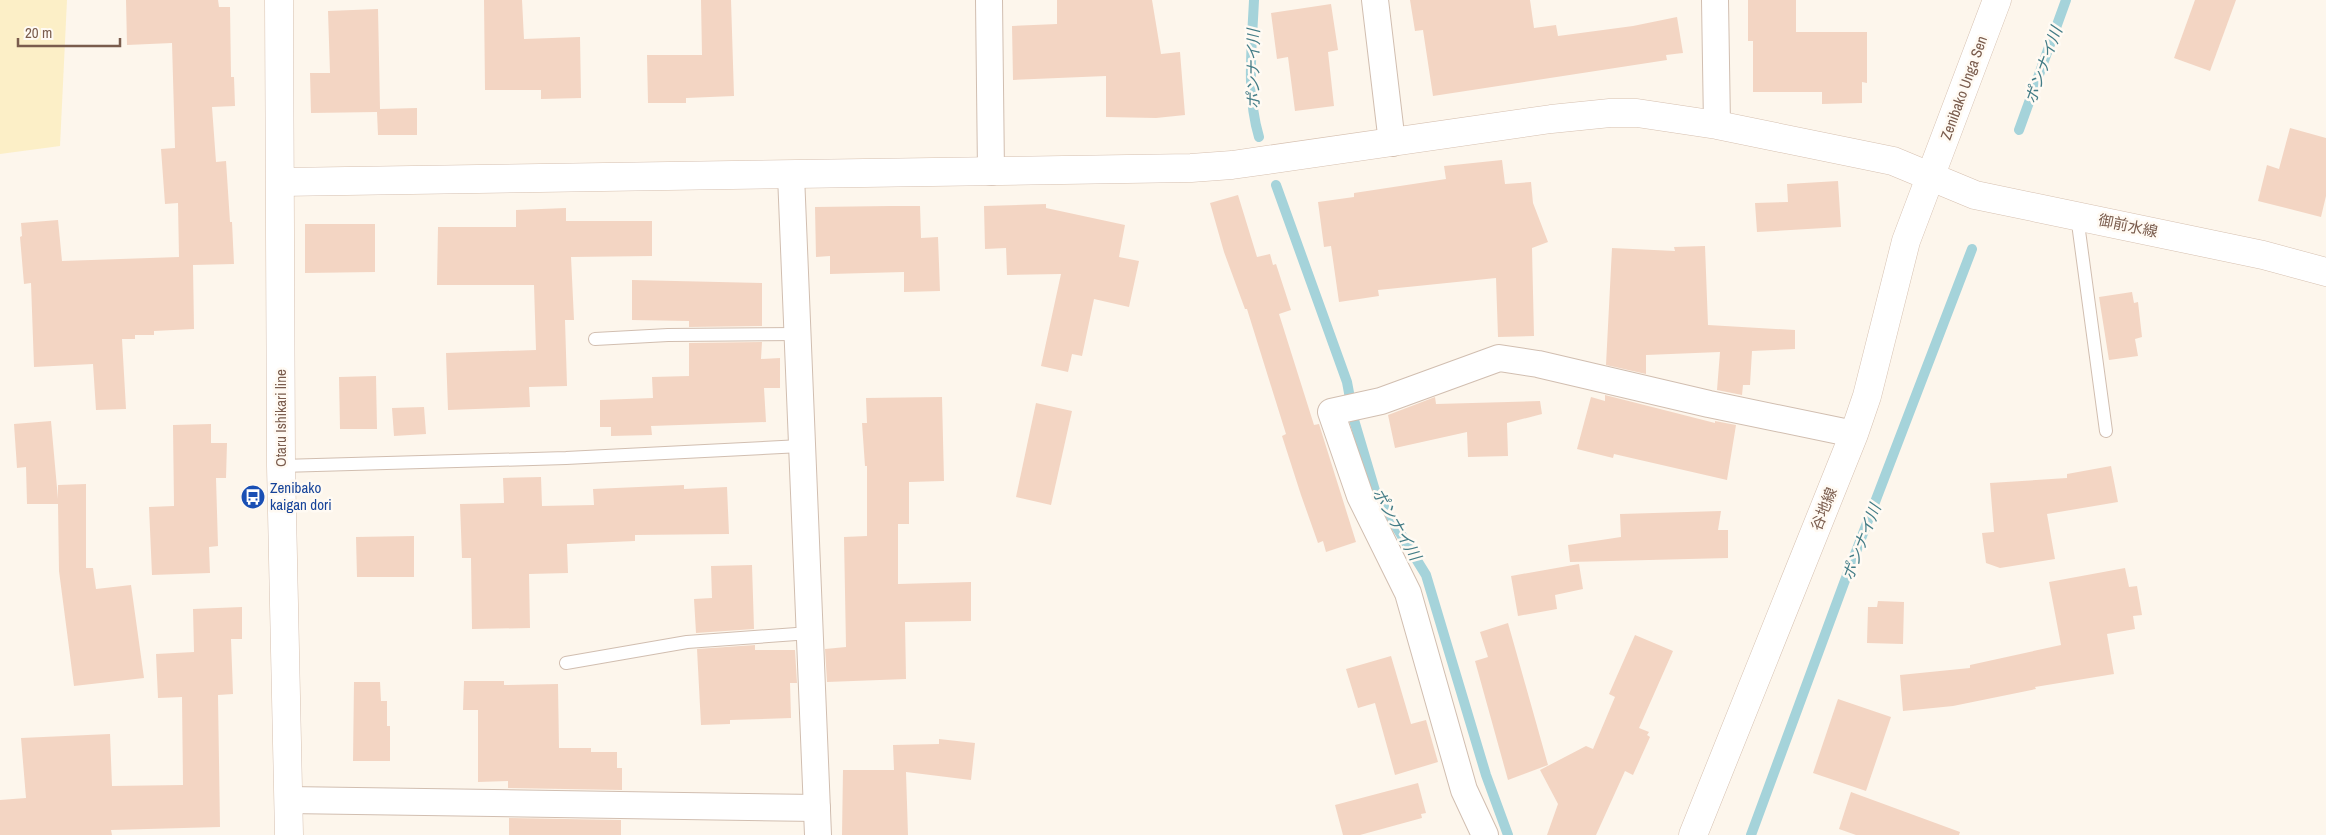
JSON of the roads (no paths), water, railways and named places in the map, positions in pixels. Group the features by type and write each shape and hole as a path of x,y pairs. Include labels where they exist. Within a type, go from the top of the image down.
{"street":[{"name":"Otaru Ishikari line","path":"279,0 282,466 289,835"},
{"path":"989,0 991,172"},
{"path":"1375,0 1392,143"},
{"path":"1715,0 1717,125"},
{"name":"Zenibako Unga Sen","path":"1931,176 1997,0"},
{"name":"御前水線","path":"281,182 1191,168 1232,165 1551,119 1610,113 1637,113 1717,125 1893,161 1975,195 2263,255 2326,272"},
{"path":"791,175 818,835"},
{"name":"谷地線","path":"1693,835 1854,434 1867,396 1906,241 1931,176"},
{"path":"1485,835 1464,790 1408,593 1360,496 1331,412 1381,401 1499,358 1538,364 1709,404 1854,434"},
{"path":"288,800 817,808"}],"lane":[{"path":"2077,216 2106,431"},
{"path":"595,339 668,335 798,334"},
{"path":"282,466 566,458 801,446"},
{"path":"566,663 687,642 810,633"}],"waterway":[{"name":"ポンナイ川","path":"1254,0 1251,87 1252,104 1259,137"},
{"name":"ポンナイ川","path":"2019,130 2066,0"},
{"name":"ポンナイ川","path":"1276,185 1347,382 1354,420 1376,494 1426,575 1486,775 1508,835"},
{"name":"ポンナイ川","path":"1751,835 1844,583 1972,249"}],"place":[{"name":"Zenibako kaigan dori","path":"253,497"}]}
